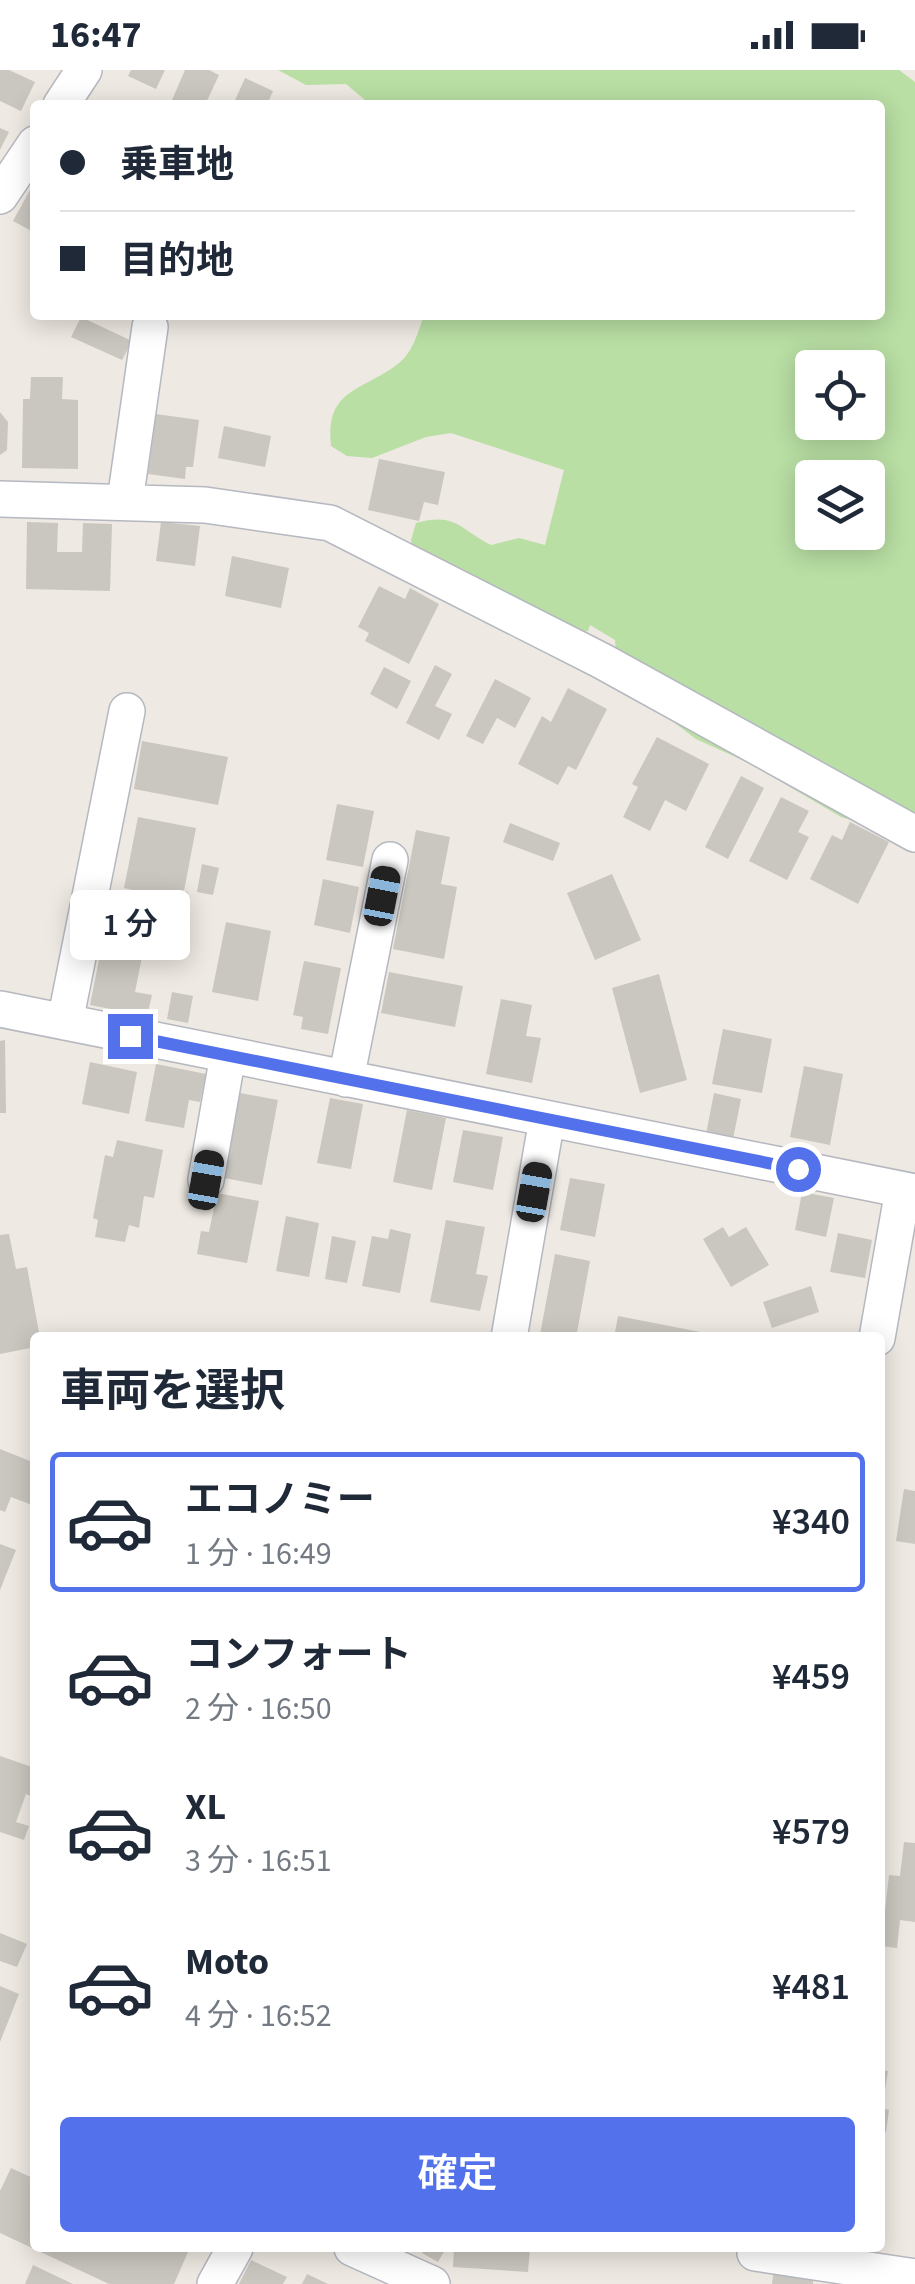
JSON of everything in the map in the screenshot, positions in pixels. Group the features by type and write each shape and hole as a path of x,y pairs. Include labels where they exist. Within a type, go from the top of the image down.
{"street":[{"path":"0,196 30,151"},
{"path":"125,500 150,327"},
{"path":"0,499 205,505 330,523 602,662 915,834"},
{"path":"65,1022 127,711"},
{"path":"346,1079 390,860"},
{"path":"0,1009 909,1191 878,1332"},
{"path":"206,1180 228,1055"},
{"path":"510,1332 547,1119"},
{"path":"214,2284 232,2252"},
{"path":"361,2252 432,2284"},
{"path":"754,2262 915,2278"}],"green space":[{"path":"278,70 899,70 915,82 915,811 911,821 882,829 841,817 751,764 696,739 618,680 615,640 590,625 588,631 543,641 417,572 411,540 416,523 429,520 457,524 491,545 519,538 545,545 564,470 451,433 426,437 372,458 347,456 331,446 331,427 340,402 404,358 422,320 885,320 885,100 365,100 346,84 306,85"}],"building":[{"path":"0,70 35,82 21,111 0,101"},
{"path":"131,70 165,70 156,89 128,76"},
{"path":"185,70 209,70 219,75 207,100 172,100"},
{"path":"245,78 273,91 269,100 235,100"},
{"path":"0,128 9,132 0,150"},
{"path":"30,190 30,230 13,221"},
{"path":"80,320 87,320 132,341 122,360 71,337"},
{"path":"31,377 63,377 62,399 78,400 78,469 22,468 23,399 30,399"},
{"path":"0,412 8,422 7,450 0,455"},
{"path":"156,414 199,420 193,467 186,467 185,479 148,474"},
{"path":"224,426 271,436 265,467 218,458"},
{"path":"379,459 445,472 438,505 424,502 419,521 368,510"},
{"path":"27,522 58,523 57,552 82,552 83,523 112,524 110,591 26,589"},
{"path":"161,522 200,526 195,566 156,561"},
{"path":"232,556 289,568 281,608 225,596"},
{"path":"379,586 405,599 410,588 439,604 409,664 365,641 369,633 358,627"},
{"path":"435,665 452,674 435,706 452,714 439,740 406,723"},
{"path":"384,667 411,681 397,709 370,694"},
{"path":"495,679 531,698 515,728 497,718 483,744 466,736"},
{"path":"568,688 607,709 576,770 568,766 558,785 518,764 542,716 551,722"},
{"path":"657,737 709,764 686,811 665,800 650,831 623,817 638,787 632,784"},
{"path":"142,741 228,757 218,805 134,789"},
{"path":"741,776 764,788 728,859 705,847"},
{"path":"781,797 809,811 798,832 809,837 787,880 749,861"},
{"path":"337,804 374,811 363,867 326,860"},
{"path":"138,817 196,828 183,919 133,909 137,891 124,888"},
{"path":"850,822 889,842 858,904 810,879 832,835 842,840"},
{"path":"510,823 560,843 553,861 503,842"},
{"path":"416,830 450,837 441,884 457,887 444,959 393,949"},
{"path":"202,864 219,868 213,895 197,892"},
{"path":"612,874 641,940 595,960 567,893"},
{"path":"323,879 359,887 350,933 314,925"},
{"path":"226,922 271,931 258,1001 212,992"},
{"path":"106,924 147,932 135,992 152,995 147,1016 90,1005"},
{"path":"304,961 341,968 328,1034 301,1029 303,1017 293,1015"},
{"path":"389,972 463,986 455,1027 381,1013"},
{"path":"659,974 687,1080 640,1093 612,988"},
{"path":"172,992 193,996 188,1023 167,1019"},
{"path":"501,999 532,1005 526,1036 541,1038 532,1083 486,1074"},
{"path":"723,1029 772,1039 762,1093 712,1084"},
{"path":"5,1040 6,1113 0,1113 0,1041"},
{"path":"90,1062 137,1072 129,1114 82,1104"},
{"path":"156,1064 206,1074 200,1102 189,1100 184,1128 145,1121"},
{"path":"804,1066 843,1074 830,1145 790,1137"},
{"path":"240,1093 278,1100 262,1185 224,1178"},
{"path":"714,1093 741,1099 733,1139 706,1134"},
{"path":"330,1098 363,1104 351,1169 317,1163"},
{"path":"407,1110 446,1118 432,1190 393,1182"},
{"path":"463,1130 503,1137 493,1190 453,1182"},
{"path":"117,1140 163,1150 154,1198 144,1196 139,1228 129,1225 125,1242 95,1237 98,1220 93,1218 105,1155 113,1157"},
{"path":"570,1178 605,1184 595,1237 560,1230"},
{"path":"802,1192 834,1198 826,1237 795,1230"},
{"path":"217,1193 259,1201 247,1263 197,1254 201,1231 209,1232"},
{"path":"286,1216 319,1223 309,1277 276,1271"},
{"path":"446,1220 485,1227 476,1274 488,1276 480,1311 430,1302"},
{"path":"723,1227 729,1237 746,1227 769,1265 731,1287 703,1239"},
{"path":"390,1229 411,1234 400,1293 362,1286 372,1236 388,1239"},
{"path":"838,1233 872,1240 865,1278 830,1272"},
{"path":"9,1234 16,1269 27,1267 39,1332 30,1332 30,1348 0,1354 0,1235"},
{"path":"332,1236 356,1241 347,1283 325,1279"},
{"path":"555,1254 590,1261 577,1332 541,1332"},
{"path":"811,1286 819,1312 772,1328 763,1302"},
{"path":"618,1316 700,1332 615,1332"},
{"path":"0,1449 30,1461 30,1504 11,1497 5,1512 0,1510"},
{"path":"904,1489 915,1491 915,1544 896,1541"},
{"path":"0,1544 16,1550 0,1590"},
{"path":"0,1756 30,1766 30,1796 26,1794 16,1822 29,1826 24,1840 0,1832"},
{"path":"904,1842 915,1843 915,1922 900,1920 897,1948 885,1947 889,1875 900,1876"},
{"path":"0,1933 27,1944 17,1967 0,1961"},
{"path":"0,1986 19,1994 0,2042"},
{"path":"11,2168 30,2177 30,2247 0,2233 0,2191"},
{"path":"41,2252 188,2252 174,2284 109,2284"},
{"path":"423,2252 444,2252 438,2262"},
{"path":"454,2252 530,2252 528,2272 453,2267"},
{"path":"251,2260 287,2277 283,2284 239,2284"},
{"path":"33,2265 73,2284 25,2284"},
{"path":"774,2269 814,2275 813,2284 772,2284"},
{"path":"307,2274 328,2284 302,2284"}],"route":[{"path":"130,1036 798,1169"}]}
